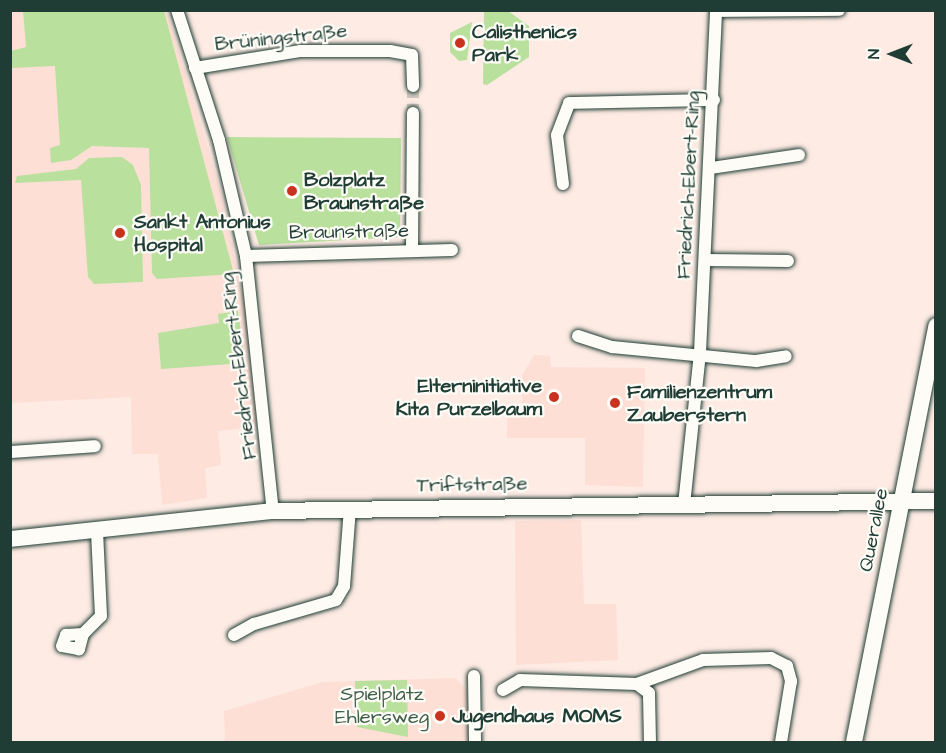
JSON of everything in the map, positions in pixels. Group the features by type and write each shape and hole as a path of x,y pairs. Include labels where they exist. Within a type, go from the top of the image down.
{"street":[{"name":"Friedrich-Ebert-Ring","path":"177,10 246,256 273,511"},
{"path":"716,11 839,10"},
{"name":"Friedrich-Ebert-Ring","path":"684,505 700,352 711,168 716,11"},
{"name":"Brüningstraße","path":"195,68 300,51 390,51 412,55 413,86"},
{"path":"563,184 557,135 569,103 714,100"},
{"path":"412,250 413,113"},
{"path":"711,168 799,155"},
{"name":"Braunstraße","path":"246,256 452,250"},
{"path":"705,260 788,261"},
{"name":"Querallee","path":"854,742 936,326"},
{"path":"578,336 612,347 700,352 756,361 786,356"},
{"path":"10,452 95,446"},
{"name":"Triftstraße","path":"11,537 273,511 350,508 936,501"},
{"path":"234,635 254,624 336,600 344,586 350,508"},
{"path":"83,634 101,616 97,530"},
{"path":"503,690 520,680 637,684 703,660 771,658 787,666 791,681 781,742"},
{"path":"474,676 476,742"},
{"path":"637,684 649,693 650,742"}],"shaded area":[{"name":"Sankt Antonius Hospital","path":"11,11 167,11 222,195 246,315 257,427 218,431 221,465 205,468 207,498 162,505 158,454 132,454 131,397 11,403"},
{"path":"534,355 550,356 551,367 645,368 643,487 585,485 585,438 507,438 507,405 522,405 522,376"},
{"path":"581,520 584,604 616,604 618,660 516,665 515,521"},
{"path":"455,678 471,694 470,742 225,742 224,711 323,682"}],"green space":[{"path":"23,11 164,11 234,274 157,279 152,273 149,148 92,146 71,160 51,163 50,148 60,145 55,66 11,68 11,51 26,47"},
{"path":"484,11 508,11 529,26 529,57 487,85 483,84"},
{"name":"Calisthenics Park","path":"472,22 467,60 459,61 450,52 450,33"},
{"name":"Bolzplatz Braunstraße","path":"227,137 401,138 400,237 259,245"},
{"path":"122,157 133,165 141,185 143,282 94,284 88,277 81,180 15,183 17,176 76,169 89,158"},
{"path":"238,311 245,363 161,369 158,333 219,323 218,314"},
{"name":"Spielplatz Ehlersweg","path":"407,680 408,737 357,727 355,681"}],"tunnel":[{"path":"413,86 413,113"}],"place":[{"name":"Calisthenics Park","path":"460,43"},
{"name":"Bolzplatz Braunstraße","path":"292,191"},
{"name":"Sankt Antonius Hospital","path":"120,233"},
{"name":"Elterninitiative Kita Purzelbaum","path":"554,397"},
{"name":"Familienzentrum Zauberstern","path":"615,403"},
{"name":"Jugendhaus MOMS","path":"440,716"}]}
